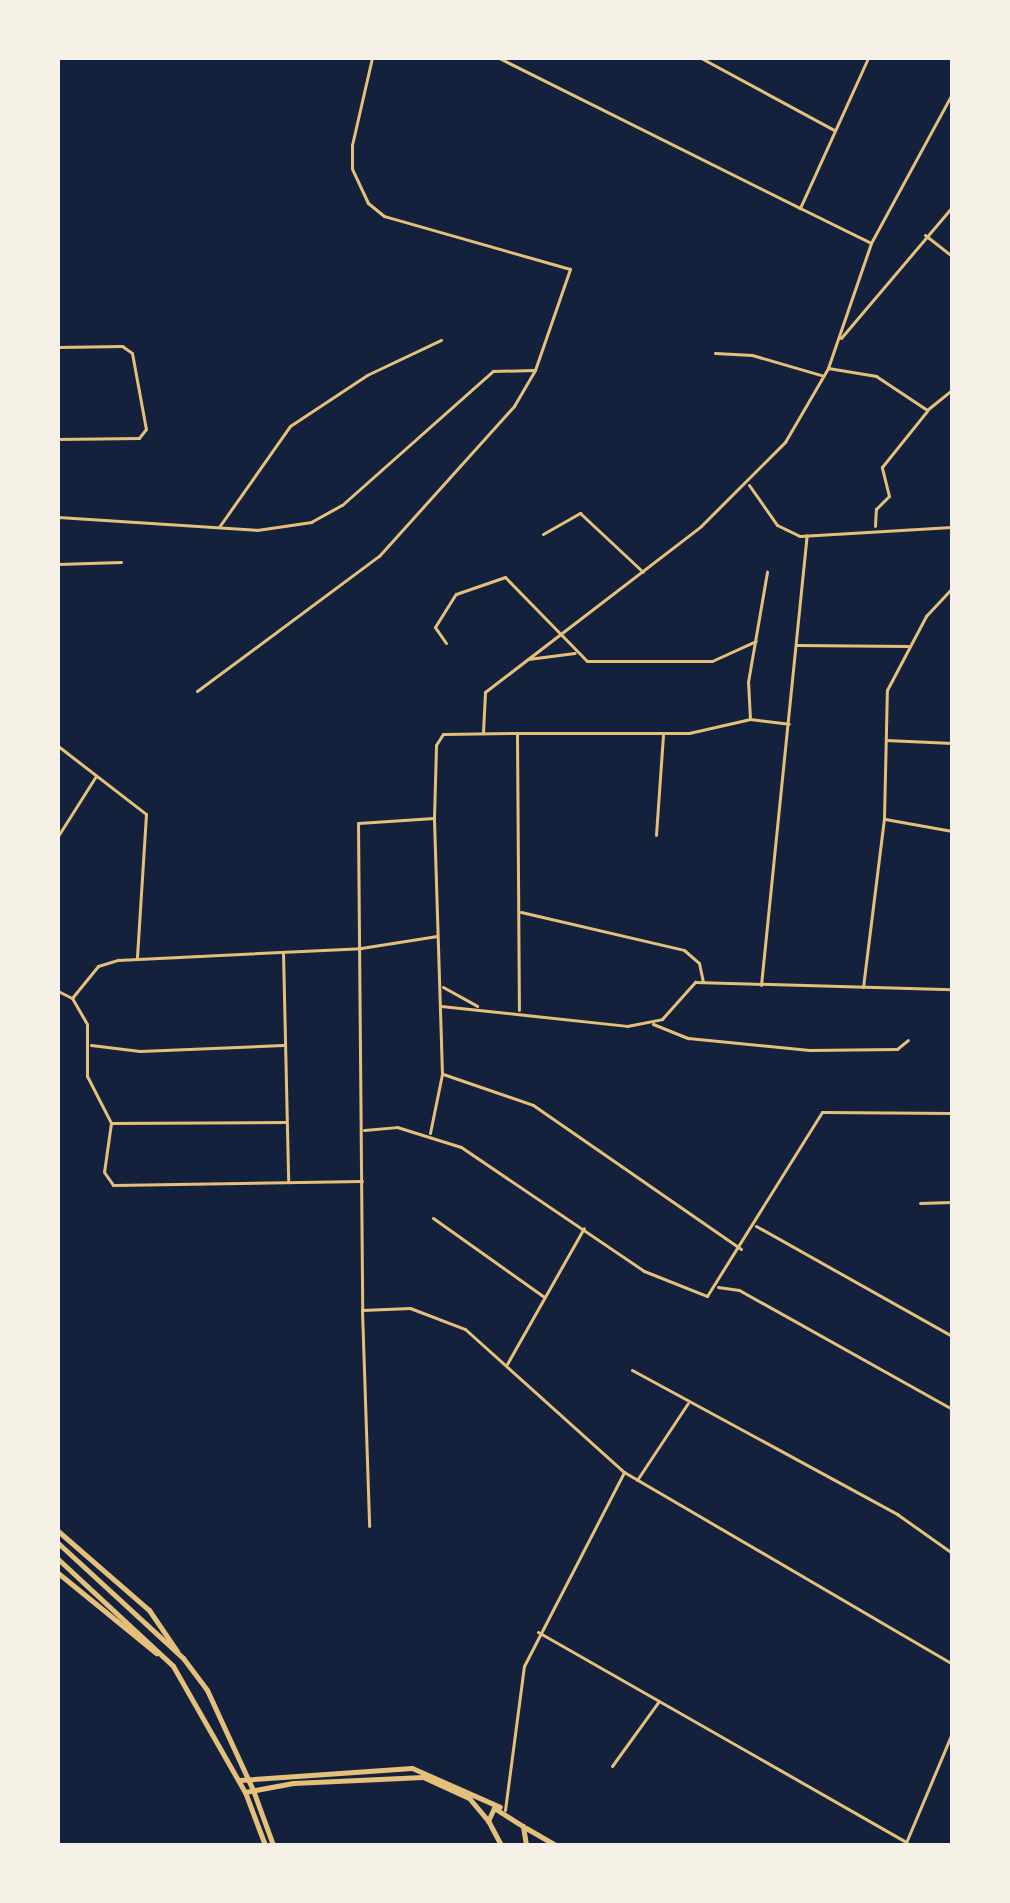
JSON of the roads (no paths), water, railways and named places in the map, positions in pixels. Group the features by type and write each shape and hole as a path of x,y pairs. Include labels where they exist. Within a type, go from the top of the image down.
{"main road":[{"path":"58,1531 149,1610 207,1690 249,1779 273,1845"},
{"path":"58,1543 183,1658"},
{"path":"58,1559 173,1666 240,1780 265,1845"},
{"path":"58,1573 173,1666"},
{"path":"240,1780 412,1768 502,1809 523,1826 556,1845"},
{"path":"245,1792 423,1777 469,1798 488,1821 501,1845"},
{"path":"488,1821 502,1809"},
{"path":"523,1826 526,1845"}],"street":[{"path":"197,691 379,556 514,406 535,370 570,269 384,216 368,203 352,168 352,145 372,58"},
{"path":"499,58 871,243"},
{"path":"701,58 834,130"},
{"path":"800,208 868,58"},
{"path":"841,338 841,312 871,243 952,94"},
{"path":"483,732 485,692 643,572 749,485 785,442 821,375 828,368 841,338 925,235 952,207"},
{"path":"925,235 952,256"},
{"path":"219,527 290,426 367,375 441,340"},
{"path":"58,347 122,346 132,353 146,429 139,438 58,439"},
{"path":"715,353 752,355 821,375"},
{"path":"828,368 876,376 927,410"},
{"path":"58,517 285,530 324,517 493,371 535,370"},
{"path":"875,526 876,509 889,496 882,467 927,410 952,390"},
{"path":"749,485 777,525 807,535 875,526 952,527"},
{"path":"543,534 580,513 643,572"},
{"path":"761,985 807,535"},
{"path":"58,564 121,562"},
{"path":"750,719 756,641 767,572"},
{"path":"446,643 435,627 456,594 505,577 575,653 587,661 656,666 712,661 756,641"},
{"path":"863,987 884,818 887,690 908,646 952,588"},
{"path":"797,645 908,646"},
{"path":"528,659 575,653"},
{"path":"430,1133 442,1074 434,818 437,741 443,734 663,734 750,719 789,724"},
{"path":"517,733 521,912 519,1010"},
{"path":"656,835 663,734"},
{"path":"886,740 952,743"},
{"path":"58,746 146,814 137,959"},
{"path":"58,836 96,776"},
{"path":"369,1526 362,1310 364,1130 358,823 434,818"},
{"path":"884,818 952,831"},
{"path":"521,912 684,950 699,963 703,982"},
{"path":"72,998 98,966 137,959 361,948 437,936"},
{"path":"283,952 288,1180"},
{"path":"653,1024 685,988 703,982 952,989"},
{"path":"441,984 485,1009"},
{"path":"58,991 72,998 89,1045 87,1076 111,1123 104,1172 113,1185 362,1181"},
{"path":"441,1006 519,1010 653,1024 688,1038 809,1050 897,1049 908,1040"},
{"path":"89,1045 140,1051 283,1045"},
{"path":"442,1074 533,1105 741,1249"},
{"path":"364,1130 430,1133 513,1176 682,1290 707,1296 718,1287 822,1112 952,1113"},
{"path":"111,1123 285,1122"},
{"path":"920,1203 952,1202"},
{"path":"433,1218 544,1297"},
{"path":"756,1226 952,1336"},
{"path":"507,1364 585,1227"},
{"path":"718,1287 739,1290 952,1409"},
{"path":"362,1310 423,1312 465,1329 624,1472 952,1664"},
{"path":"632,1370 897,1514 952,1553"},
{"path":"637,1480 688,1403"},
{"path":"502,1809 524,1666 538,1632 624,1472"},
{"path":"538,1632 905,1843 952,1733"},
{"path":"612,1766 659,1701"}]}
